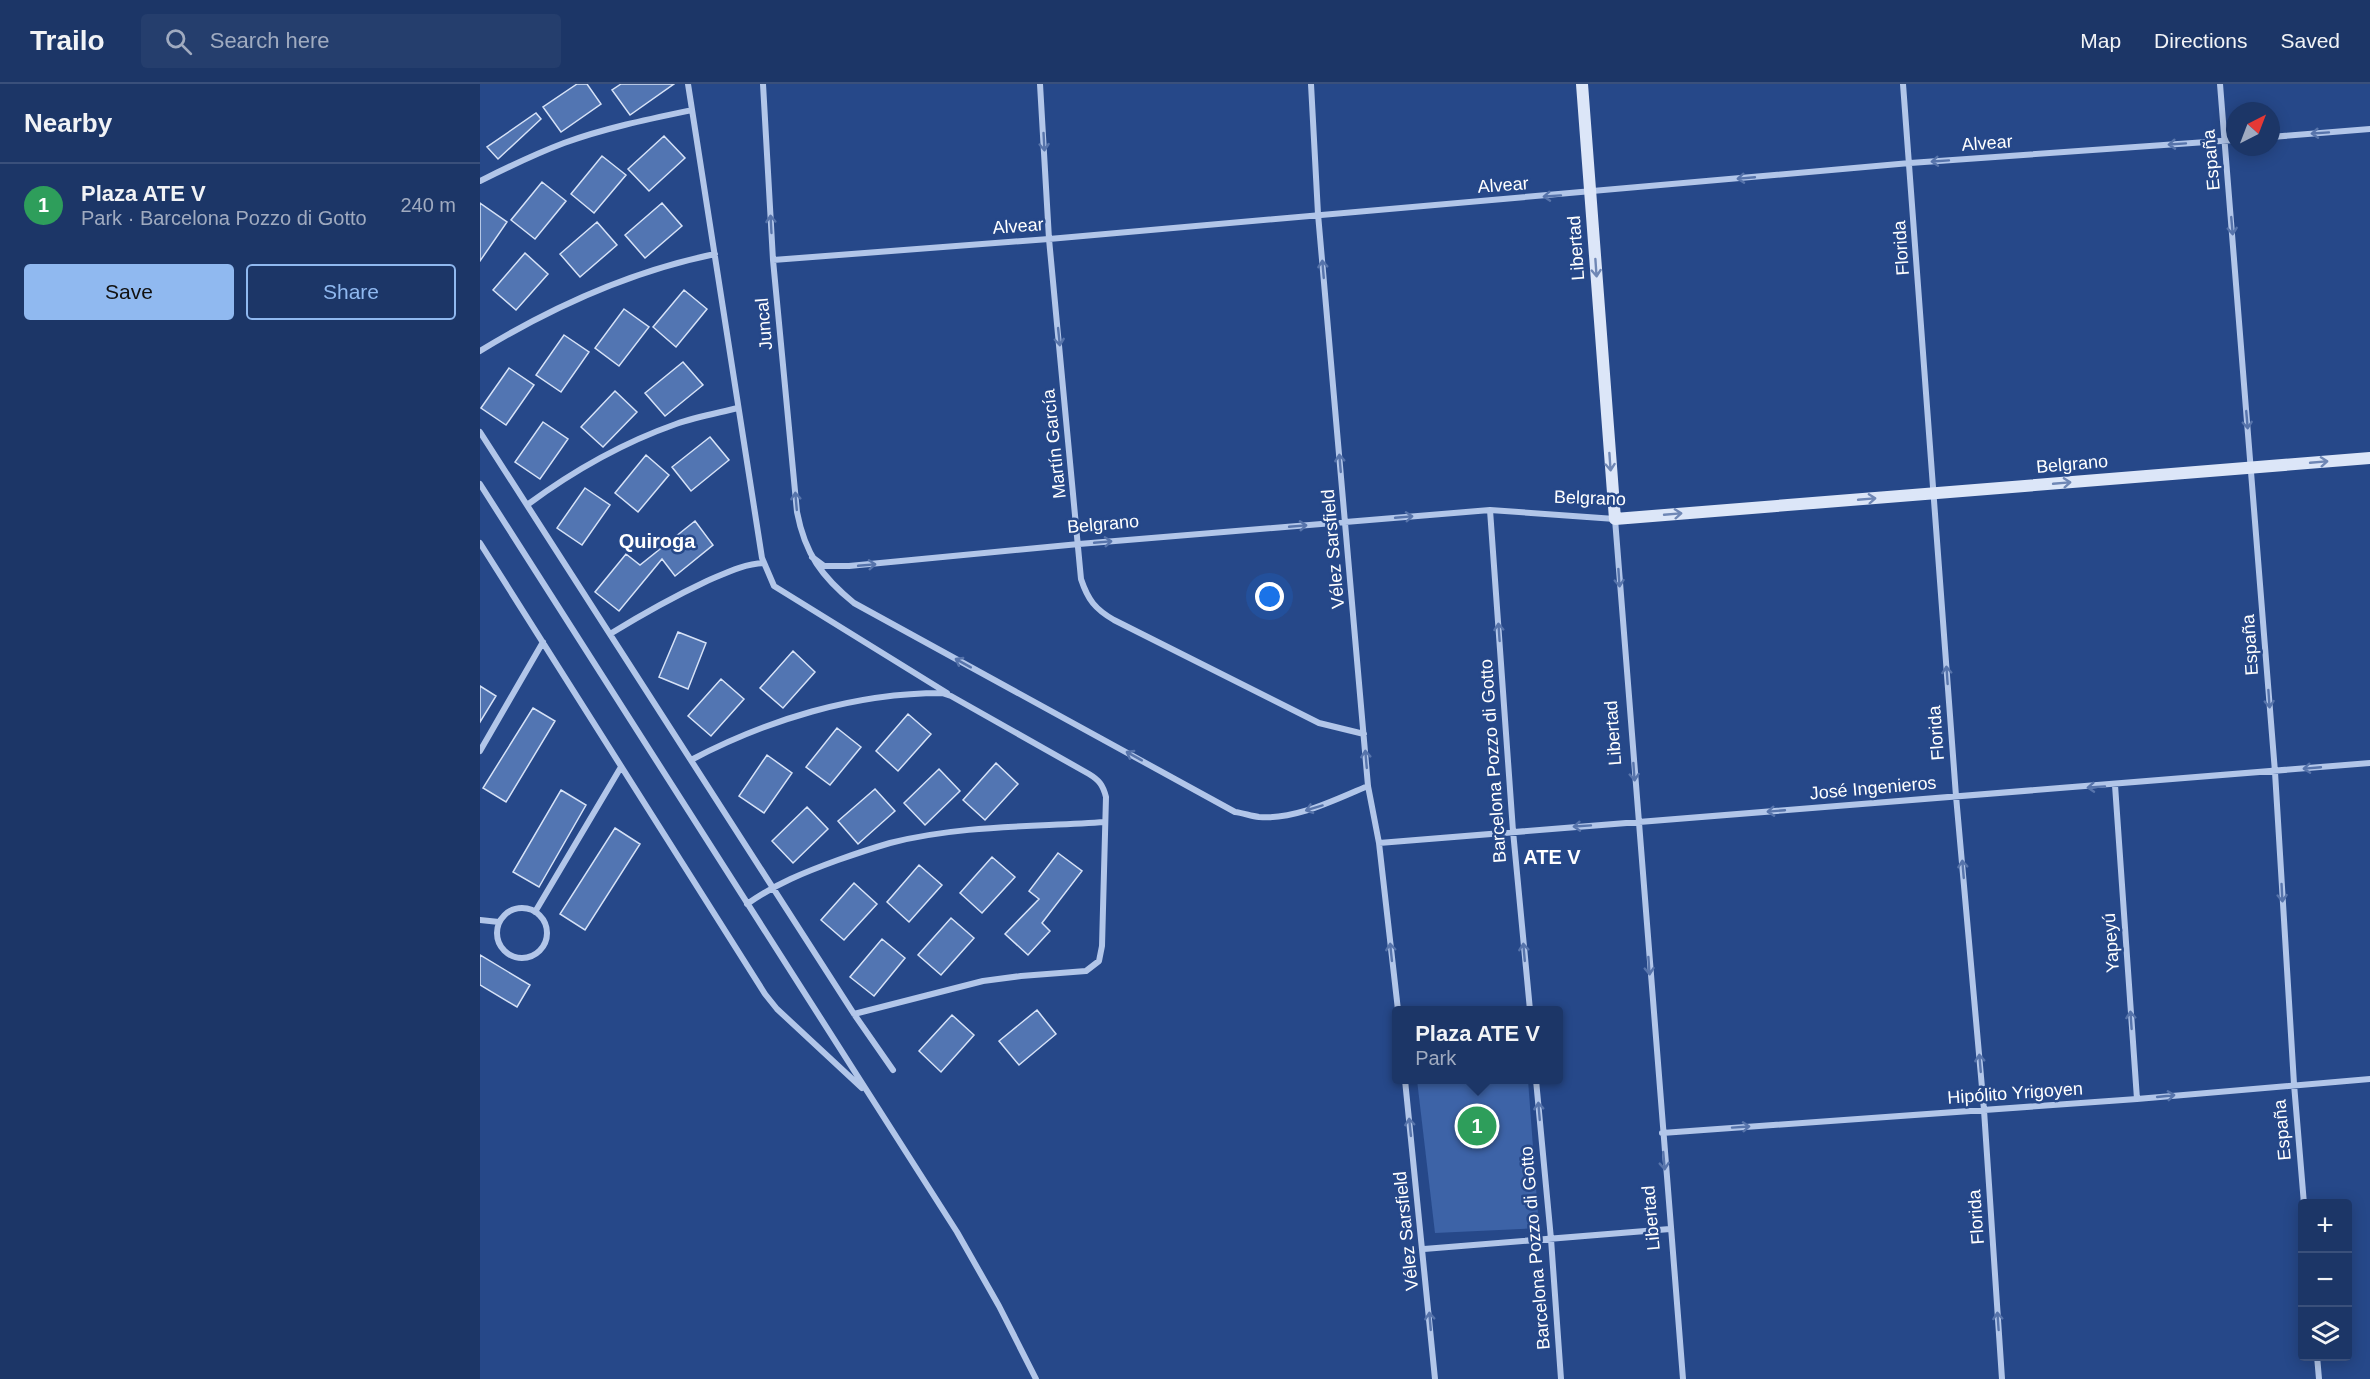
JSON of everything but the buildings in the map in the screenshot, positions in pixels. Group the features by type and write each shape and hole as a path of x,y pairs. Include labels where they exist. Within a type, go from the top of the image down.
{"main road":[{"name":"Libertad","path":"1582,84 1615,519"},
{"name":"Belgrano","path":"1615,519 2370,458"}],"street":[{"path":"688,84 764,563 774,586 951,696 1098,780 1104,788 1106,797 1102,946 1099,961 1086,971 983,981 854,1014"},
{"name":"Juncal","path":"763,84 773,260 797,512 802,538 829,583 854,603 1235,812 1258,817 1276,817 1314,808 1368,786"},
{"name":"Martín García","path":"1040,84 1049,239 1081,579 1087,597 1101,613 1319,723 1364,734"},
{"name":"Vélez Sarsfield","path":"1311,84 1318,214 1368,786 1379,843 1397,1006"},
{"name":"Florida","path":"1903,84 1956,796 1984,1110 2002,1379"},
{"name":"España","path":"2220,84 2275,772 2294,1084 2304,1199"},
{"path":"480,181 524,159 565,143 622,125 693,110"},
{"path":"2280,136 2370,129"},
{"name":"Alvear","path":"773,260 1590,193 1910,163 2225,140"},
{"path":"480,351 543,316 607,287 666,267 715,254"},
{"path":"527,505 583,467 633,441 677,424 738,408"},
{"path":"480,432 771,887 893,1070"},
{"path":"480,484 957,1232 999,1306 1036,1379"},
{"name":"Belgrano","path":"812,557 824,566 849,566 1079,544 1490,510 1615,519"},
{"name":"Barcelona Pozzo di Gotto","path":"1490,510 1513,831 1530,1006"},
{"name":"Libertad","path":"1615,519 1683,1379"},
{"path":"480,543 765,994 777,1009 868,1093"},
{"path":"610,634 682,593 737,568 752,563 764,563"},
{"path":"480,751 543,642"},
{"path":"691,760 759,728 824,709 878,699 935,693 951,696"},
{"name":"José Ingenieros","path":"1379,843 2370,763"},
{"path":"535,912 621,767"},
{"name":"Yapeyú","path":"2115,785 2137,1099"},
{"path":"747,904 771,887 817,868 891,843 946,832 1105,822"},
{"path":"517,908 535,912 543,920 547,934 542,948 531,957 516,958 503,951 496,937 499,922 509,911 517,908"},
{"path":"480,920 499,922"},
{"name":"Hipólito Yrigoyen","path":"1662,1133 2137,1099 2370,1079"},
{"name":"Vélez Sarsfield","path":"1405,1084 1424,1249 1435,1379"},
{"name":"Barcelona Pozzo di Gotto","path":"1536,1084 1561,1379"},
{"path":"1424,1249 1670,1229"},
{"path":"2317,1361 2319,1379"}],"shaded area":[{"path":"1417,1084 1528,1084 1539,1228 1435,1233"}],"place":[{"name":"Plaza ATE V","path":"1477,1126"}],"district":[{"name":"Quiroga","path":"657,541"},
{"name":"ATE V","path":"1552,857"}]}
